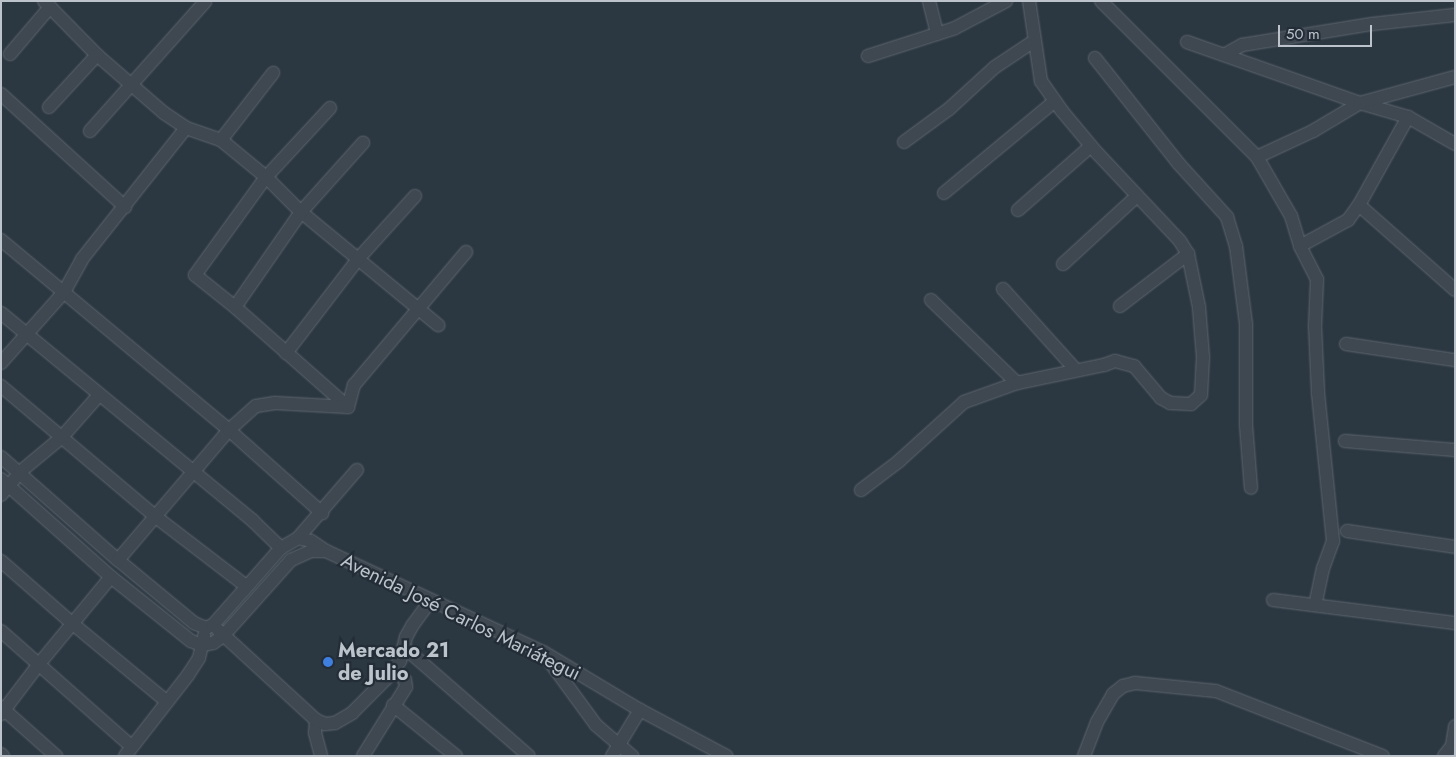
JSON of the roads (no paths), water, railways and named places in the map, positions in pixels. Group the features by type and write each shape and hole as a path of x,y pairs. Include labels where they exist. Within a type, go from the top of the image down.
{"street":[{"path":"928,1 937,34"},
{"path":"868,56 955,28 1006,1"},
{"path":"860,490 899,461 964,402 1017,383 1115,361 1134,366 1161,398 1170,403 1191,404 1201,396 1203,357 1199,307 1188,254 1180,241 1091,146 1055,101 1041,80 1029,1"},
{"path":"1101,1 1257,157 1291,216 1300,246 1318,278 1315,326 1318,393 1333,541 1323,568 1315,605"},
{"path":"90,131 205,2"},
{"path":"10,54 47,4 97,55 164,113 186,128 221,140 266,177 301,212 438,325"},
{"path":"1224,55 1242,45 1372,24 1455,15"},
{"path":"904,142 949,109 995,67 1034,42"},
{"path":"1187,42 1360,103 1408,117 1455,144"},
{"path":"49,107 97,55"},
{"path":"1096,58 1179,164 1227,217 1236,246 1246,324 1246,425 1251,488"},
{"path":"221,140 273,73"},
{"path":"1257,157 1313,131 1360,103 1455,77"},
{"path":"1,94 125,207"},
{"path":"944,193 1055,101"},
{"path":"330,108 266,177 195,275 235,306 348,407"},
{"path":"1300,246 1348,220 1359,206 1408,117"},
{"path":"1,363 64,292 82,259 186,128"},
{"path":"235,306 301,212 363,143"},
{"path":"1018,210 1091,146"},
{"path":"286,353 358,259 415,196"},
{"path":"1063,264 1137,196"},
{"path":"1359,206 1455,290"},
{"path":"1,240 228,430 322,513"},
{"path":"348,407 354,385 466,252"},
{"path":"1120,306 1188,254"},
{"path":"1003,289 1075,369"},
{"path":"931,300 1017,383"},
{"path":"1,313 191,472 253,521 281,548"},
{"path":"1346,344 1455,360"},
{"path":"1,386 156,517 246,586"},
{"path":"100,395 62,437 4,487 191,641 202,645"},
{"path":"118,560 228,430 256,406 262,403 348,407"},
{"path":"1344,441 1455,450"},
{"path":"1,457 118,560 194,623 210,626 223,636 316,720 325,724 335,723 352,713 394,670 405,648 406,637 431,600"},
{"path":"1,631 39,664 128,751 188,675 199,658 210,626 281,548 298,538 322,513 356,470"},
{"path":"1347,531 1455,547"},
{"name":"Avenida José Carlos Mariátegui","path":"298,538 311,541 326,551 543,652 640,710 726,756"},
{"name":"Avenida José Carlos Mariátegui","path":"202,645 213,643 223,636 291,560 311,551 326,551"},
{"path":"1,561 166,701"},
{"path":"56,756 3,710 111,577"},
{"path":"1273,600 1455,623"},
{"path":"405,648 529,756"},
{"path":"543,652 615,751 632,756"},
{"path":"363,756 406,684 394,670"},
{"path":"1084,756 1097,722 1113,694 1123,686 1135,683 1216,691 1383,756"},
{"path":"393,705 456,756"},
{"path":"615,751 640,710"},
{"path":"316,720 315,733 321,756"},
{"path":"1444,756 1452,746 1455,726"}],"place":[{"name":"Mercado 21 de Julio","path":"328,662"}]}
